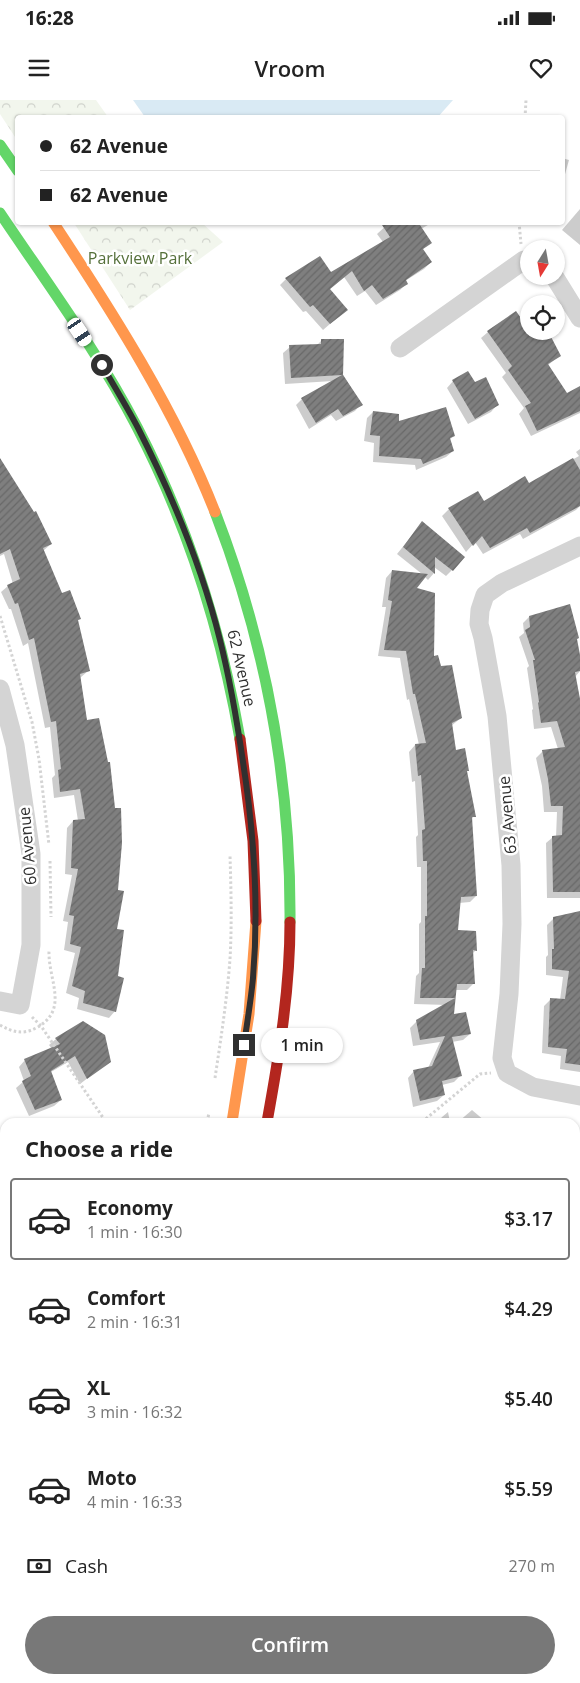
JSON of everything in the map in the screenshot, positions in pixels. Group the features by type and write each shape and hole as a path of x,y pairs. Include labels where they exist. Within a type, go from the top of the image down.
{"main road":[{"path":"0,145 15,167"},
{"name":"62 Avenue","path":"0,213 102,365 138,427 158,469 191,550 219,638 237,719 246,779 253,839 255,896 253,977 233,1118"},
{"name":"62 Avenue","path":"55,225 147,373 194,464 225,540 250,614 260,652 269,691 285,791 291,892 286,1002 268,1118"}],"street":[{"path":"400,348 520,263"},
{"path":"560,285 580,318"},
{"name":"63 Avenue","path":"580,546 502,583 485,595 478,624 483,638 497,716 511,865 512,924 509,994 502,1058 506,1073 533,1087 580,1096"},
{"name":"60 Avenue","path":"0,689 8,747 31,854 31,945 20,1004 0,1001"}],"path":[{"path":"525,115 526,100"},
{"path":"214,1084 226,1005 230,958 230,849"},
{"path":"0,1025 22,1033 41,1026 103,1118"},
{"path":"427,1118 480,1074"},
{"path":"208,1118 209,1113"}],"green space":[{"path":"0,100 96,100 107,115 15,115 15,137 0,114"},
{"name":"Parkview Park","path":"75,225 204,225 223,242 130,310"}],"shaded area":[{"path":"133,100 453,100 440,115 144,115"}],"building":[{"path":"382,225 420,225 432,243 423,249 432,262 406,280 408,284 383,299 372,285 364,291 352,271 330,289 348,310 330,324 313,305 310,307 285,278 320,256 331,272 390,237"},
{"path":"516,311 520,317 520,340 553,340 561,356 548,364 567,393 580,386 580,411 537,431 525,406 531,403 508,370 512,366 487,331"},
{"path":"321,339 344,339 343,375 363,405 343,416 338,409 316,423 301,398 342,375 291,378 289,345 321,344"},
{"path":"468,371 475,382 486,377 499,405 475,419 452,380"},
{"path":"446,407 455,436 450,438 454,451 423,464 421,459 379,456 380,436 370,435 373,411 399,414 399,421"},
{"path":"0,458 34,512 36,511 52,544 43,548 62,593 70,590 81,619 78,620 90,671 80,674 87,720 99,718 108,762 110,762 115,808 121,808 122,843 118,890 124,891 117,929 124,930 118,976 124,978 116,1012 83,1003 85,991 72,986 81,947 70,944 74,916 69,915 78,869 71,868 73,820 85,819 80,789 60,792 58,770 61,769 56,721 51,722 34,638 29,640 18,603 15,604 7,585 20,579 10,549 0,554"},
{"path":"573,458 580,470 580,506 530,533 527,528 490,548 482,536 473,546 448,508 478,491 484,501 525,476 529,483"},
{"path":"422,521 465,557 453,571 435,557 435,574 403,547"},
{"path":"392,570 428,574 417,588 435,593 434,656 438,655 441,666 452,665 462,718 452,723 456,750 465,748 469,771 467,771 476,817 472,817 477,896 461,897 458,930 476,931 477,951 473,950 475,984 457,984 454,1014 466,1012 471,1034 452,1037 462,1076 442,1081 445,1095 420,1101 413,1070 432,1066 445,1036 420,1040 416,1020 455,998 420,998 422,968 425,968 427,861 423,861 422,830 425,829 421,775 418,776 415,744 426,743 415,694 413,694 406,651 384,650 392,601 388,600"},
{"path":"570,604 579,638 577,639 580,655 580,671 575,672 580,699 580,892 553,892 552,836 562,835 563,806 551,806 542,750 565,747 557,721 541,723 533,660 535,660 525,630 530,627 529,616"},
{"path":"580,911 580,1065 565,1063 567,1049 548,1047 550,998 565,999 569,971 552,969 552,949 554,949 553,917"},
{"path":"83,1021 105,1035 111,1062 87,1079 75,1056 51,1071 62,1100 35,1110 22,1081 31,1076 24,1059 60,1044 55,1038"}],"traffic: fast":[{"path":"0,145 15,167"},
{"path":"0,213 72,318 106,372 137,427 155,464 172,502 201,579 223,658 240,739"},
{"path":"215,512 248,612 272,714 286,817 290,922"}],"traffic: slow":[{"path":"55,225 142,363 181,436 215,512"},
{"path":"233,1118 249,1014 256,921"}],"traffic: jam":[{"path":"240,739 253,841 256,921"},
{"path":"268,1118 280,1048 286,998 290,922"}],"route":[{"path":"102,365 138,427 158,469 191,550 219,638 237,719 250,808 255,904 253,977 244,1045"}]}
